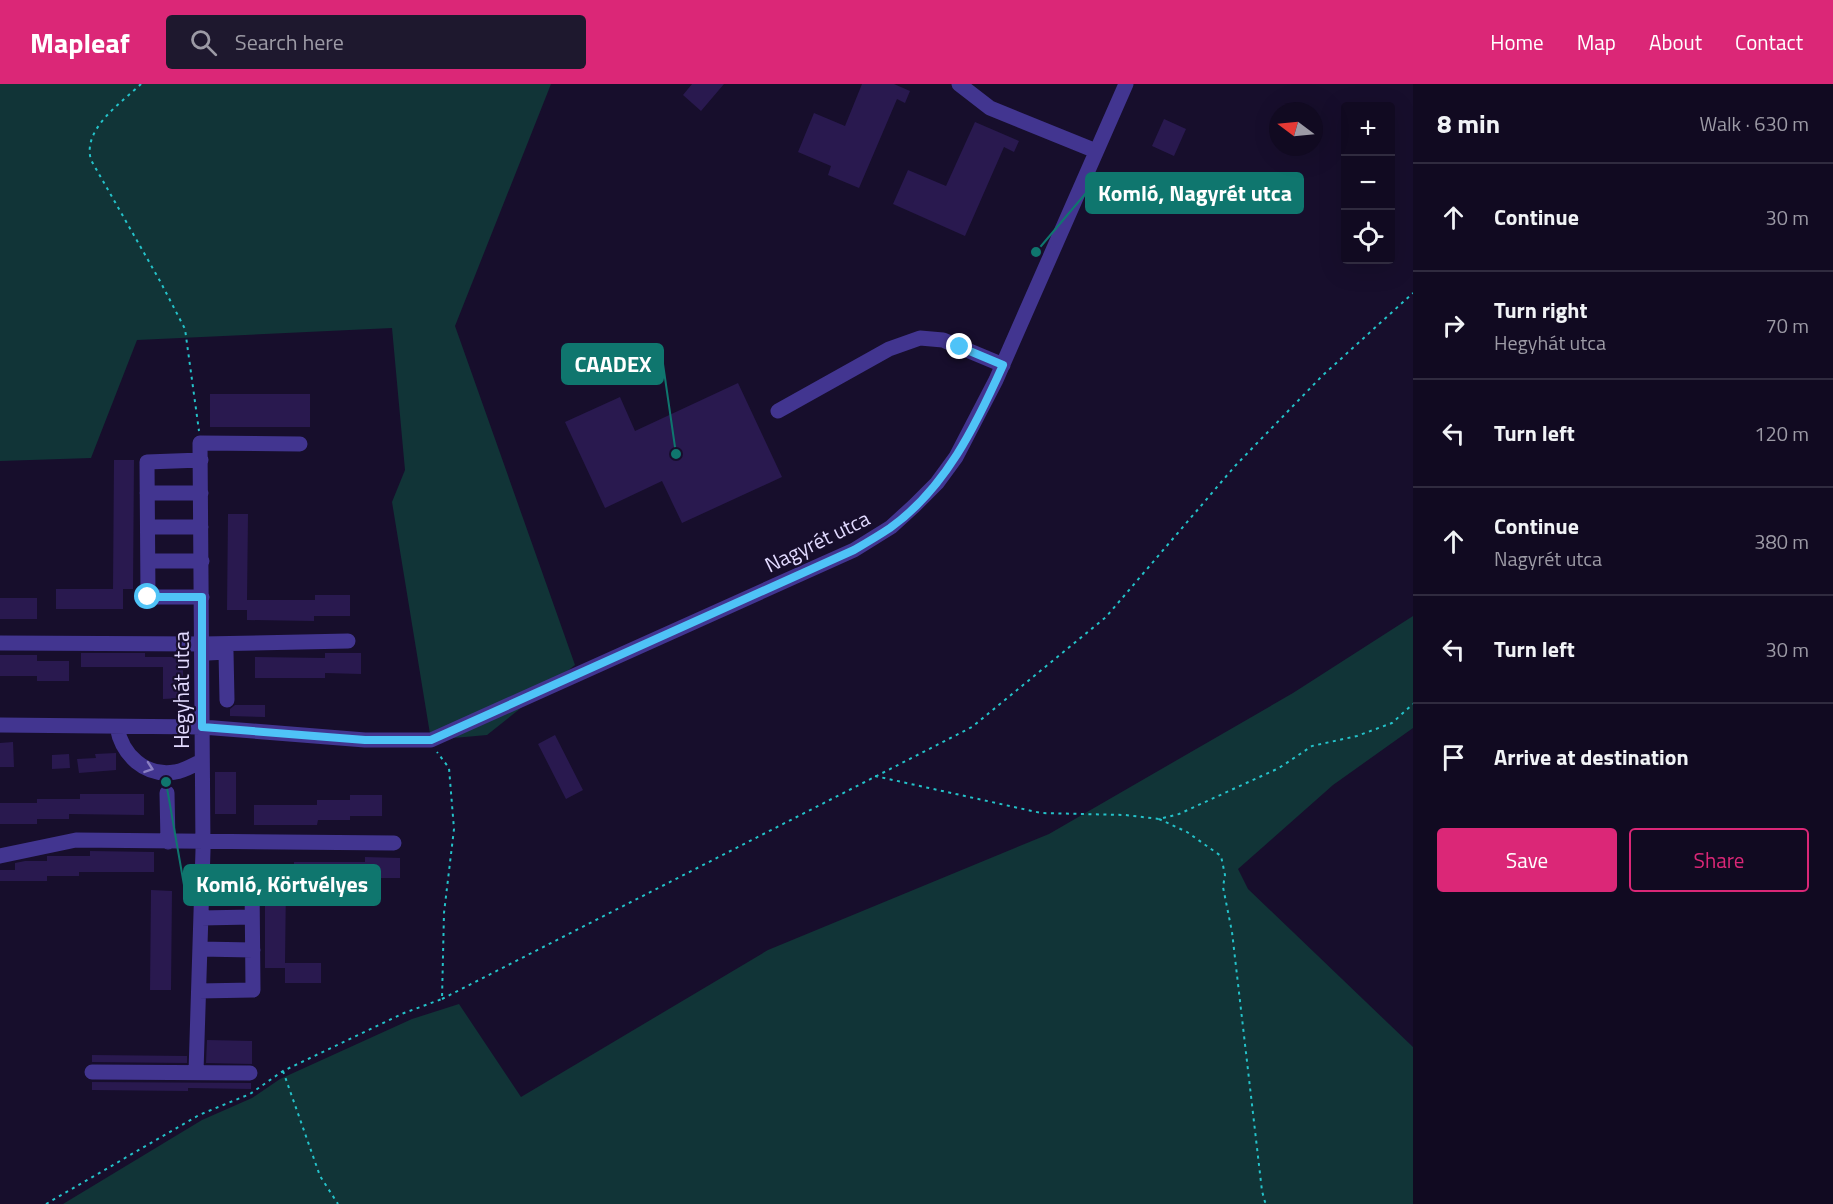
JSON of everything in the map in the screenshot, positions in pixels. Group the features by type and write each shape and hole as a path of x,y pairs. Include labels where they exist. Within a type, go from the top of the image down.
{"street":[{"path":"959,84 990,108 1096,151"},
{"name":"Nagyrét utca","path":"431,740 854,550 891,527 937,483 956,457 1003,365 1126,84"},
{"path":"778,411 889,349 920,338 943,340 1003,365"},
{"path":"200,443 300,444"},
{"name":"Hegyhát utca","path":"196,1072 202,841 203,649 200,443"},
{"path":"201,460 147,462 147,494 148,597 202,597"},
{"path":"147,494 201,493"},
{"path":"148,527 201,527"},
{"path":"148,561 202,561"},
{"path":"0,643 203,649 348,641"},
{"path":"203,649 226,652 227,700"},
{"path":"0,725 202,727 365,740 431,740"},
{"path":"117,727 119,739 142,767 159,772 175,772 202,761"},
{"path":"167,794 168,842"},
{"path":"0,856 76,840 394,843"},
{"path":"199,991 253,990 252,883 201,884"},
{"path":"201,918 252,917"},
{"path":"200,949 253,950"},
{"path":"92,1072 250,1073"}],"path":[{"path":"141,84 103,121 91,138 88,151 185,329 200,443"},
{"path":"46,1204 199,1115 250,1094 283,1071 404,1013 442,999 972,727 1107,616 1235,466 1321,377 1413,293"},
{"path":"1159,819 1179,814 1279,768 1312,746 1357,736 1392,723 1413,704"},
{"path":"431,740 449,768 454,829 444,914 442,999"},
{"path":"874,776 1041,813 1125,815 1159,819 1187,832 1221,856 1258,1159 1266,1203"},
{"path":"283,1071 320,1176 338,1204"}],"green space":[{"path":"0,84 551,84 455,326 575,665 487,735 431,740 392,502 405,470 392,328 137,340 91,458 0,461"},
{"path":"1413,616 1413,728 1333,785 1238,869 1248,889 1413,1047 1413,1204 63,1204 202,1120 252,1098 280,1079 412,1019 459,1004 521,1097 768,950 1049,834 1293,693"}],"building":[{"path":"692,84 724,84 701,111 683,95"},
{"path":"862,84 894,84 910,91 905,103 897,99 859,188 828,175 831,166 798,152 814,113 845,126"},
{"path":"1164,119 1186,129 1174,156 1152,146"},
{"path":"975,122 1019,141 1014,152 1004,147 965,236 893,204 908,170 946,186"},
{"path":"738,383 782,477 682,523 662,481 605,508 565,422 620,397 635,431"},
{"path":"210,394 310,394 310,427 210,427"},
{"path":"114,460 134,460 133,589 123,589 123,609 56,609 56,589 113,589"},
{"path":"228,514 248,514 247,600 315,600 315,595 350,595 350,616 314,616 314,621 247,620 247,610 227,610"},
{"path":"0,598 37,598 37,619 0,619"},
{"path":"81,653 145,653 145,657 183,657 183,698 163,699 163,667 81,667"},
{"path":"325,653 361,653 361,674 325,673 325,678 255,678 255,657 325,658"},
{"path":"0,655 37,655 37,661 69,661 69,681 37,681 37,676 0,676"},
{"path":"235,705 265,705 265,717 230,716 230,709"},
{"path":"555,735 583,790 566,799 538,744"},
{"path":"13,742 14,767 0,767 0,743"},
{"path":"116,753 116,770 79,773 77,759 96,758 95,754"},
{"path":"69,754 70,768 52,769 52,755"},
{"path":"215,772 236,772 236,814 215,814"},
{"path":"80,794 144,794 144,815 69,814 69,819 37,819 37,824 0,824 0,803 37,803 37,799 80,799"},
{"path":"350,795 382,795 382,816 350,816 350,820 318,820 317,825 254,825 254,805 317,805 317,800 350,800"},
{"path":"90,851 154,852 154,872 79,872 79,876 47,876 47,881 0,881 0,870 15,870 15,863 47,861 47,856 90,856"},
{"path":"365,857 400,858 400,878 365,878 364,883 286,882 285,963 321,963 321,983 285,983 285,968 265,968 265,872 294,872 294,862 365,862"},
{"path":"151,890 172,891 171,990 150,990"},
{"path":"207,1040 252,1041 252,1064 206,1063"},
{"path":"92,1055 187,1056 187,1063 92,1062"},
{"path":"92,1082 251,1083 251,1089 92,1090"}],"place":[{"name":"Komló, Nagyrét utca","path":"1036,252"},
{"name":"CAADEX","path":"676,454"},
{"name":"Komló, Körtvélyes","path":"166,782"}],"route":[{"path":"148,597 202,597 202,727 365,740 431,740 480,720 854,550 891,527 937,483 956,457 1003,365 960,347"}]}
